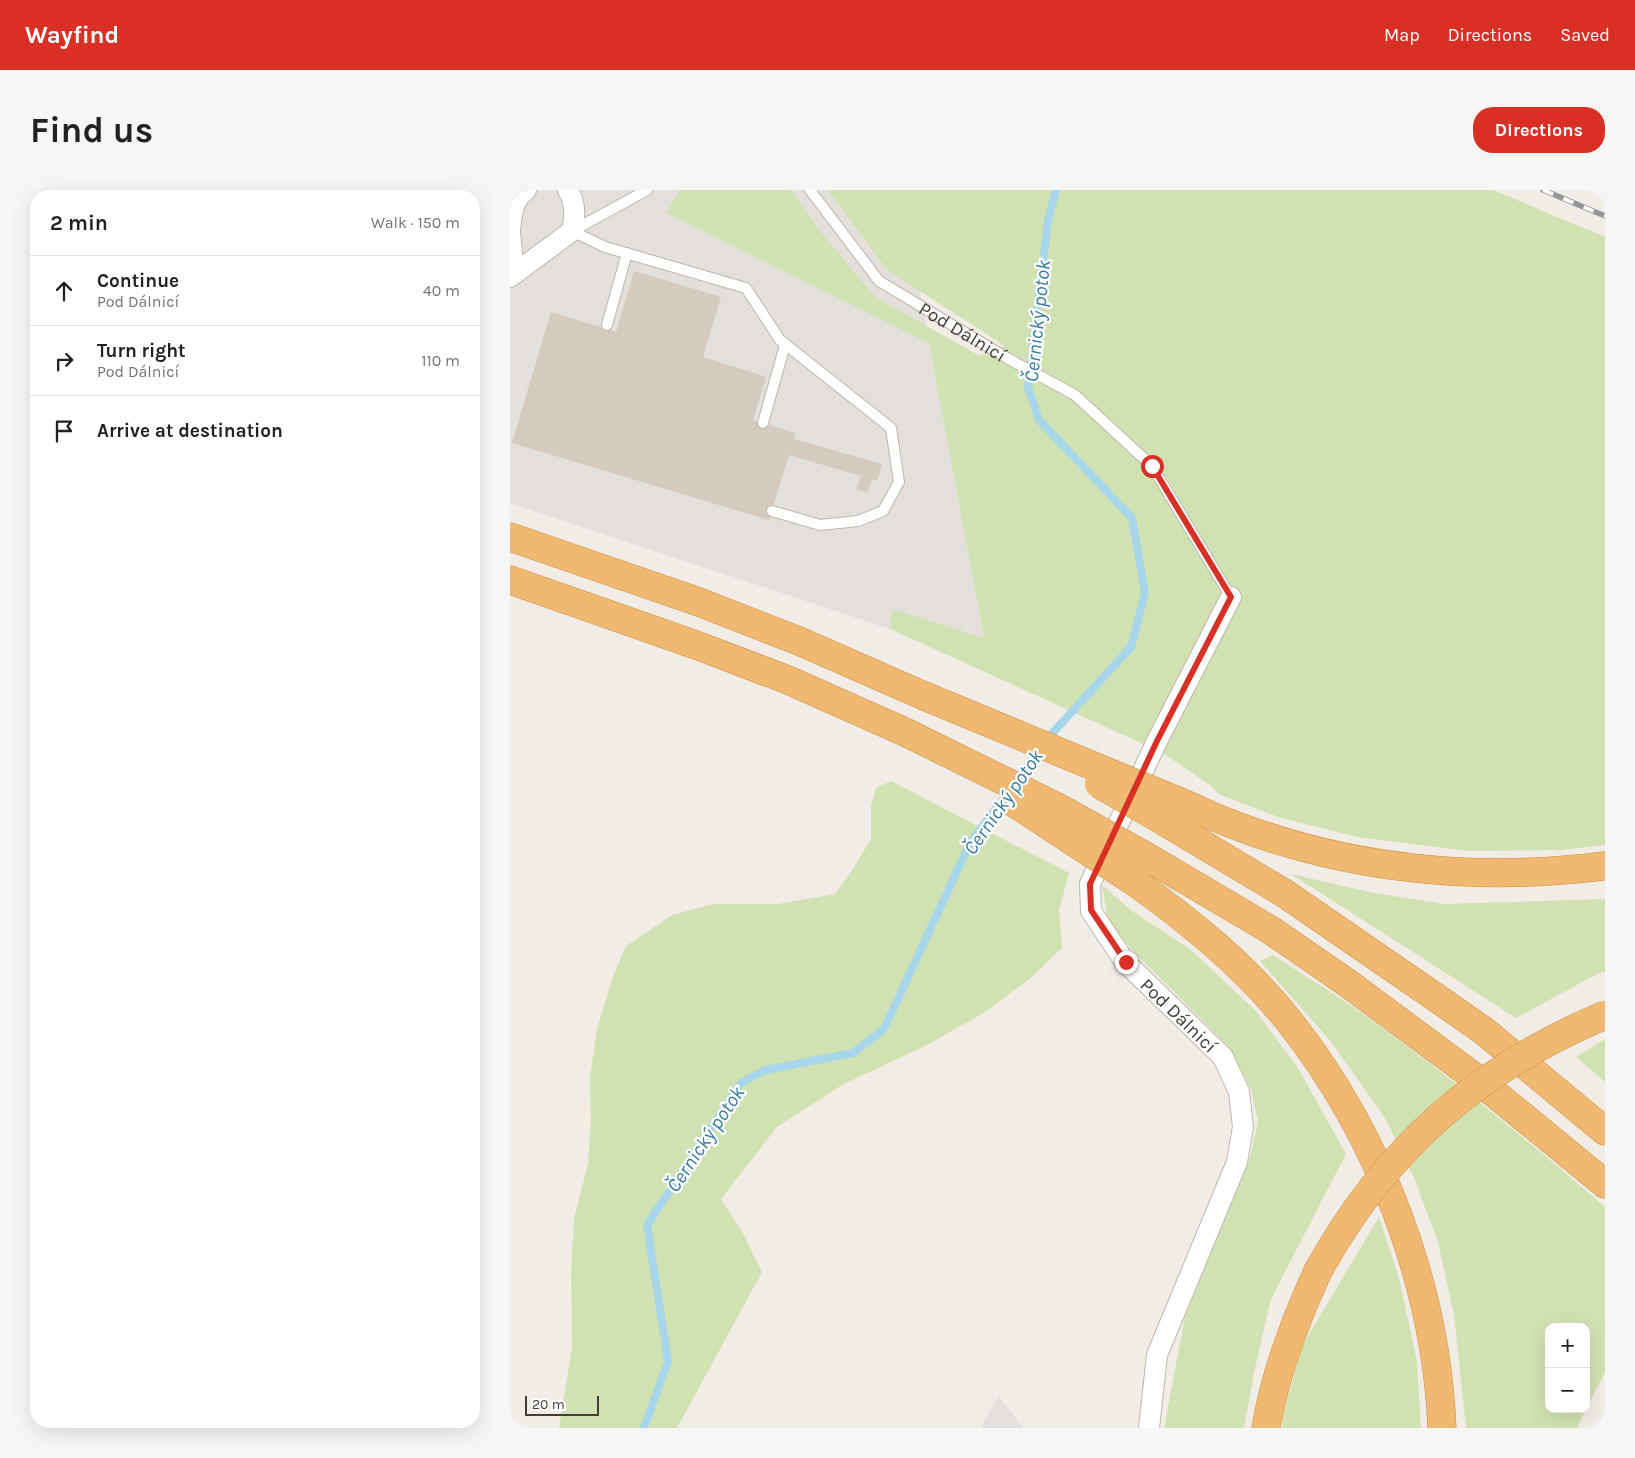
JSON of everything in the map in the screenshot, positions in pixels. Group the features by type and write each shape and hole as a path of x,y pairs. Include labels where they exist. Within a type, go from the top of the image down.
{"highway":[{"path":"510,537 699,602 798,641 922,695 1083,775 1174,812 1230,823 1292,844 1372,863 1470,873 1520,874 1569,871 1605,866"},
{"path":"510,580 696,645 788,680 905,732 1059,808 1146,857 1268,930 1346,982 1477,1079 1605,1184"},
{"path":"905,732 1132,880 1167,905 1200,931 1261,989 1289,1021 1342,1099 1365,1141 1402,1227 1428,1318 1436,1366 1442,1428"},
{"path":"1174,812 1284,893 1484,1031 1605,1131"},
{"path":"1266,1428 1274,1390 1300,1310 1334,1241 1373,1186 1398,1156 1455,1102 1508,1064 1575,1028 1605,1015"}],"street":[{"path":"512,275 510,230 512,214 519,195 526,190"},
{"path":"512,275 572,231 576,214 572,196 568,190"},
{"name":"Pod Dálnicí","path":"1149,1428 1157,1355 1237,1162 1243,1126 1239,1092 1223,1057 1126,962 1091,910 1090,884 1157,741 1231,597"}],"lane":[{"path":"572,231 648,190"},
{"name":"Pod Dálnicí","path":"810,190 879,281 1014,362 1075,395 1152,466 1231,597"},
{"path":"572,231 605,247 746,288 785,345 891,428 899,482 883,511 858,521 820,524 772,510"},
{"path":"607,324 627,253"},
{"path":"762,423 785,345"}],"shaded area":[{"path":"510,190 828,190 887,270 920,291 984,638 892,609 890,629 510,503"},
{"path":"516,332 543,339 512,443 510,442 510,335"},
{"path":"999,1396 1023,1428 980,1428"}],"green space":[{"path":"680,190 791,190 824,236 875,297 980,356 1005,346 887,270 828,190 1493,190 1605,237 1605,845 1562,850 1468,851 1357,837 1281,818 1220,795 1210,785 1161,752 890,629 892,609 984,638 929,343 666,213"},
{"path":"891,781 1069,873 1059,910 1062,948 1031,978 982,1014 927,1045 842,1085 777,1127 721,1199 744,1235 762,1272 677,1428 559,1428 572,1348 571,1271 574,1218 588,1164 591,1121 590,1077 597,1029 613,976 626,946 672,915 713,904 778,904 835,894 871,839 871,805 876,788"},
{"path":"1291,874 1374,893 1445,904 1605,899 1605,972 1599,973 1516,1018"},
{"path":"1102,885 1132,911 1191,950 1255,1010 1298,1068 1346,1154 1271,1299 1255,1368 1244,1428 1164,1428 1187,1306 1249,1162 1258,1122 1251,1089 1229,1047 1131,949 1108,920"},
{"path":"1273,955 1353,1007 1450,1079 1513,1129 1605,1207 1605,1372 1590,1401 1590,1323 1545,1323 1545,1413 1584,1413 1577,1428 1466,1428 1454,1315 1438,1242 1414,1178 1385,1118 1332,1043 1260,961"},
{"path":"1605,1039 1605,1082 1576,1057"},
{"path":"1379,1217 1399,1278 1417,1362 1421,1428 1282,1428 1284,1412 1302,1346"}],"building":[{"path":"634,271 721,297 703,357 766,377 753,420 795,433 794,439 882,464 877,481 872,479 868,493 856,490 861,476 789,455 769,520 512,443 551,312 616,332"}],"waterway":[{"name":"Černický potok","path":"1016,781 1047,739 1131,647 1145,593 1132,518 1039,420 1028,387 1048,221 1056,190"},
{"name":"Černický potok","path":"644,1428 668,1361 647,1225 741,1083 765,1070 853,1053 884,1029 970,843 1006,795"}],"railway":[{"path":"1543,190 1605,216"}],"route":[{"path":"1126,962 1091,910 1090,884 1157,741 1231,597 1152,466"}]}
